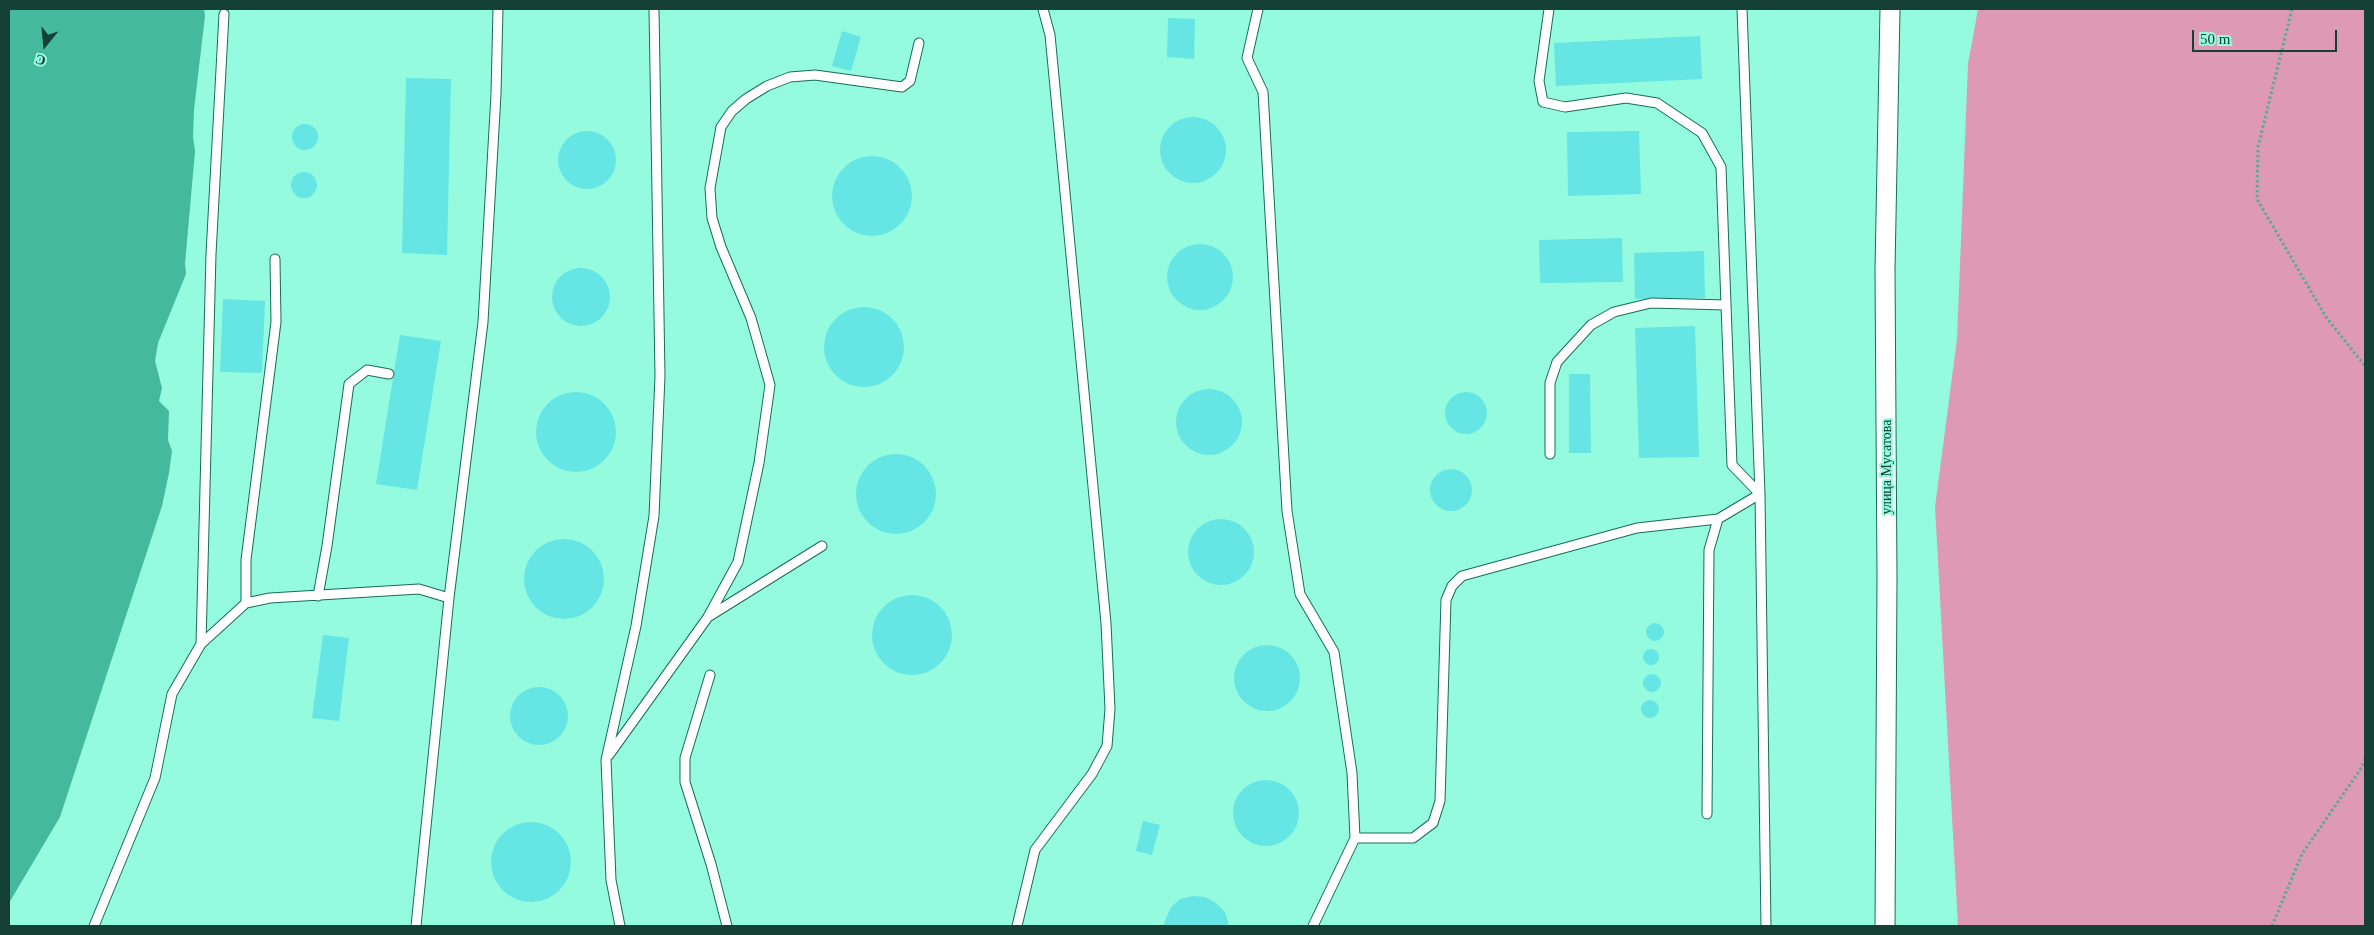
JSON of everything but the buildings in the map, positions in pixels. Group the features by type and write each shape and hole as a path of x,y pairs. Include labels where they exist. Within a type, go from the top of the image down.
{"street":[{"name":"улица Мусатова","path":"1885,926 1887,578 1885,269 1890,9"}],"lane":[{"path":"416,926 449,598 483,322 496,94 498,9"},
{"path":"620,926 611,880 606,760 636,626 654,516 660,376 654,9"},
{"path":"1017,926 1035,850 1092,774 1107,746 1110,710 1106,623 1051,44 1043,9"},
{"path":"1258,9 1247,58 1263,92 1287,511 1300,594 1334,652 1352,774 1355,838 1314,926"},
{"path":"1549,9 1539,81 1543,102 1566,107 1626,98 1657,103 1702,133 1721,167 1732,465 1760,494"},
{"path":"1742,9 1760,494 1766,926"},
{"path":"201,644 211,254 224,14"},
{"path":"606,760 708,617 738,562 759,463 770,385 752,318 721,247 712,218 710,188 721,127 732,110 746,99 767,86 790,77 815,75 902,87 910,81 919,43"},
{"path":"246,603 246,560 276,322 275,259"},
{"path":"1550,454 1550,383 1557,362 1591,325 1614,312 1651,303 1726,305"},
{"path":"318,596 327,546 349,384 367,370 389,374"},
{"path":"1355,838 1413,838 1434,823 1440,801 1446,600 1452,586 1462,576 1637,528 1718,519 1760,494"},
{"path":"1707,814 1709,550 1718,519"},
{"path":"708,617 822,546"},
{"path":"94,926 156,778 172,694 201,644 246,603 270,598 419,590 449,598"},
{"path":"710,675 685,758 685,782 711,864 727,926"}],"path":[{"path":"2292,9 2258,147 2257,199 2326,317 2365,366"},
{"path":"2272,926 2302,854 2362,768 2365,758"}],"shaded area":[{"path":"9,9 204,9 205,16 194,110 193,137 195,151 185,264 186,274 158,343 155,361 162,388 159,401 169,411 168,440 172,451 162,506 60,817 9,903"},
{"path":"1978,9 2365,9 2365,926 1958,926 1935,507 1957,339 1968,64"}]}
